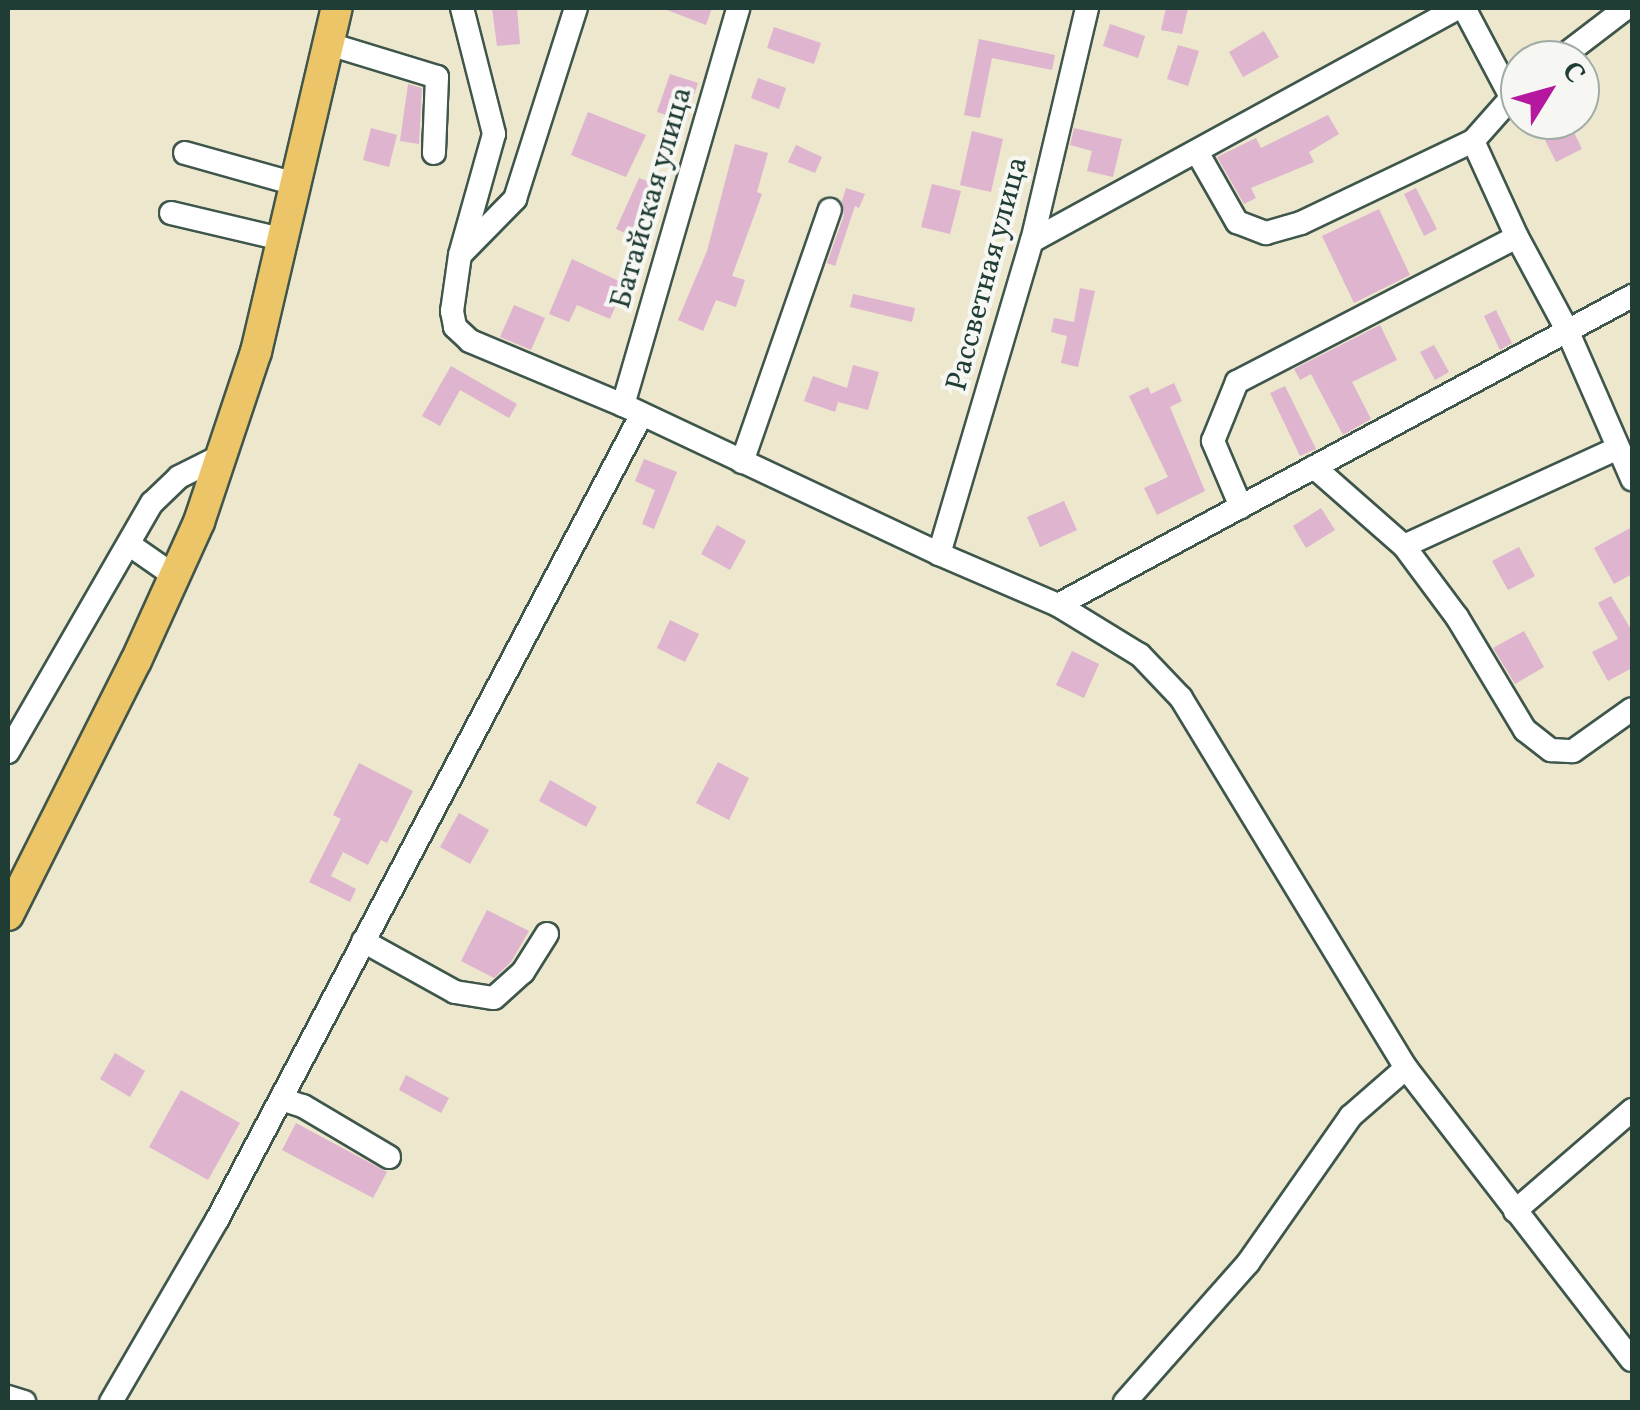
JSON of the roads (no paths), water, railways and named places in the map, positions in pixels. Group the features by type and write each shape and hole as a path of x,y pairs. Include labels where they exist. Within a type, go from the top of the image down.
{"main road":[{"path":"8,916 176,577 223,455 256,352 285,240 337,8"}],"street":[{"path":"462,8 494,134 460,255 452,311 456,327 470,341 632,409 939,554 1058,605 1140,655 1181,698 1406,1068 1632,1360"},
{"path":"460,255 515,199 576,8"},
{"name":"Батайская улица","path":"111,1402 217,1220 281,1099 632,409 738,8"},
{"name":"Рассветная улица","path":"939,554 1032,241 1087,8"},
{"path":"1032,241 1461,8 1500,68"},
{"path":"1584,40 1626,8"},
{"path":"330,44 436,77 434,153"},
{"path":"1198,152 1237,222 1266,233 1302,222 1473,141 1500,109"},
{"path":"1473,141 1517,237 1568,330 1632,479"},
{"path":"185,152 299,185"},
{"path":"742,462 830,210"},
{"path":"171,213 285,240"},
{"path":"1241,507 1213,441 1237,382 1517,237"},
{"path":"1058,605 1632,296"},
{"path":"1404,546 1618,448"},
{"path":"8,752 152,503 179,477 223,455"},
{"path":"1314,467 1404,546 1457,616 1525,730 1551,750 1573,751 1632,708"},
{"path":"130,545 176,577"},
{"path":"363,941 455,992 494,998 522,972 546,934"},
{"path":"1125,1402 1248,1263 1352,1116 1406,1068"},
{"path":"281,1099 303,1106 389,1157"},
{"path":"1515,1211 1632,1110"},
{"path":"8,1396 24,1402"}]}
